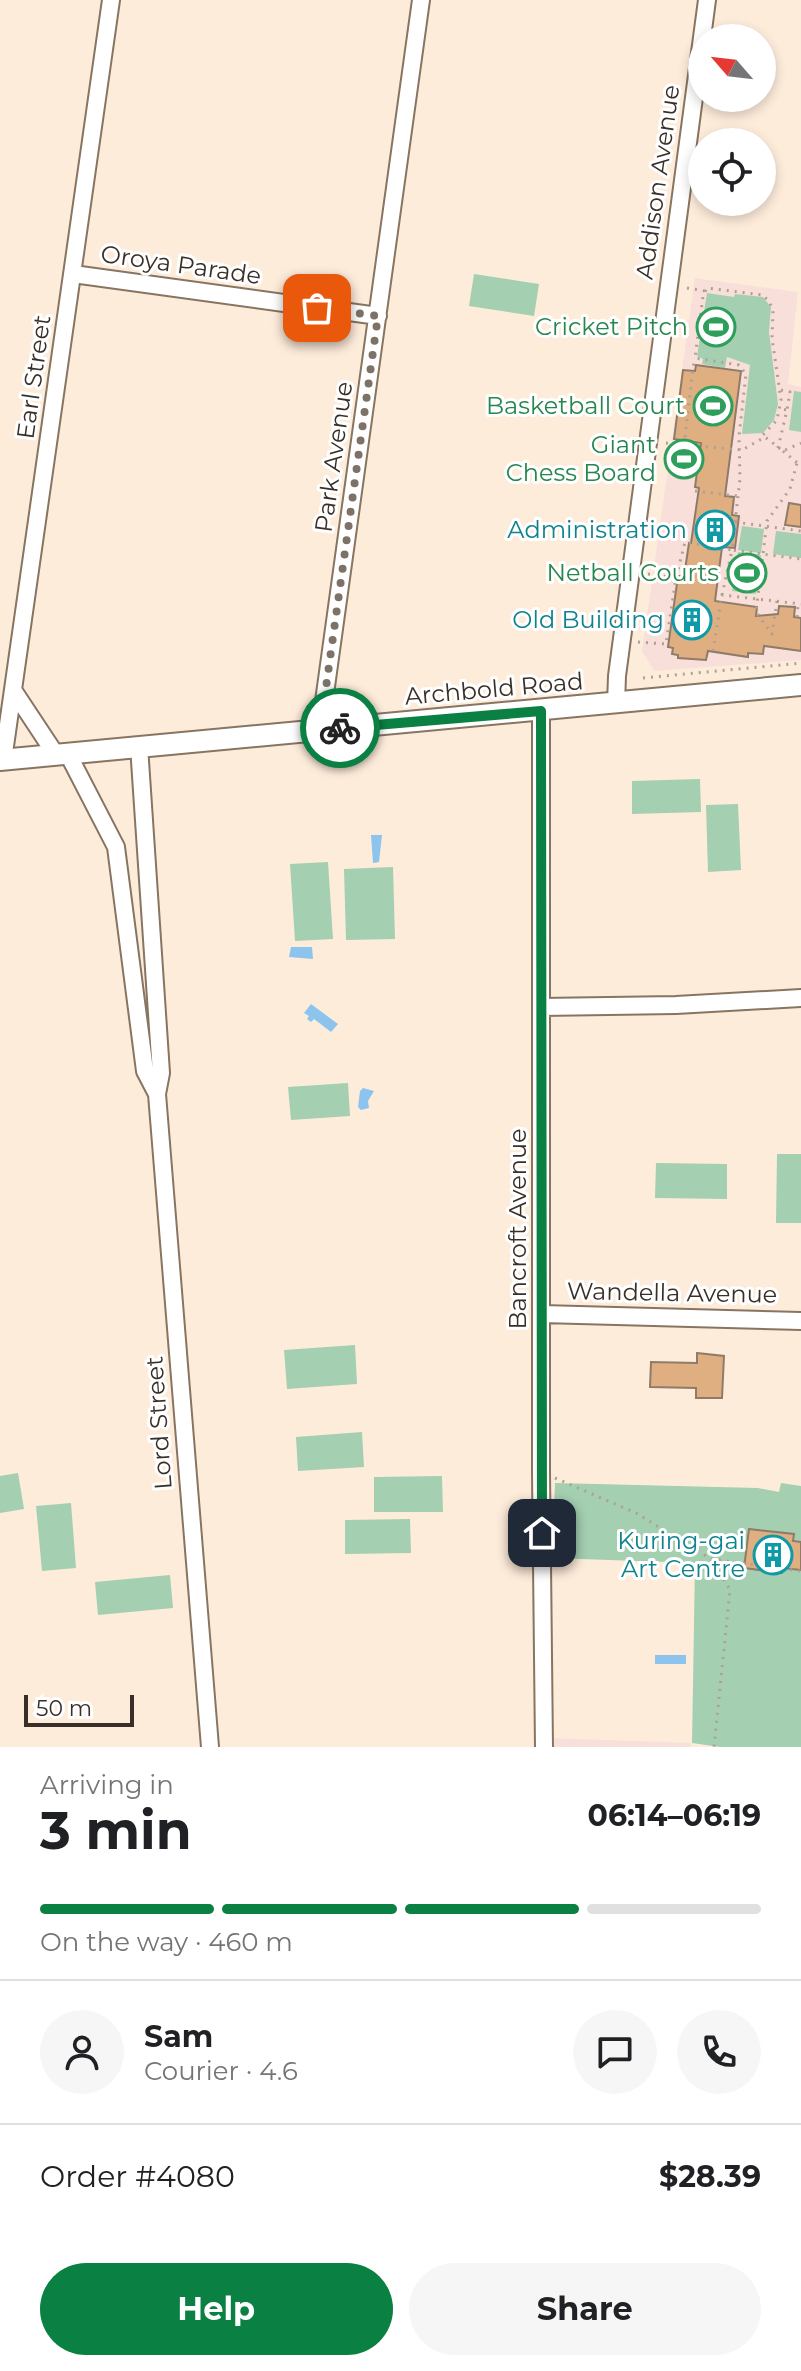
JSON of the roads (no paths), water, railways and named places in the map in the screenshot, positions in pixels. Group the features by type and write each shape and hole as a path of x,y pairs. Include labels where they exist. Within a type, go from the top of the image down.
{"main road":[{"name":"Archbold Road","path":"2,760 801,685"}],"street":[{"name":"Earl Street","path":"2,760 111,0"},
{"name":"Park Avenue","path":"320,730 421,0"},
{"name":"Addison Avenue","path":"616,704 631,569 707,0"},
{"name":"Oroya Parade","path":"73,274 378,316"},
{"name":"Lord Street","path":"13,690 62,754 116,847 145,1071 157,1094"},
{"name":"Bancroft Avenue","path":"541,711 544,1747"},
{"name":"Lord Street","path":"139,746 161,1073 157,1094 210,1747"},
{"path":"541,1007 676,1005 801,998"},
{"name":"Wandella Avenue","path":"542,1314 801,1321"}],"water":[{"path":"371,835 382,835 379,862 373,863"},
{"path":"291,947 312,947 313,959 289,957"},
{"path":"311,1004 338,1024 331,1032 314,1019 311,1022 307,1019 309,1016 304,1013"},
{"path":"363,1088 374,1091 368,1101 369,1108 361,1110 358,1107"},
{"path":"655,1655 686,1655 686,1664 655,1664"}],"place":[{"name":"Cricket Pitch","path":"716,327"},
{"name":"Basketball Court","path":"713,406"},
{"name":"Giant Chess Board","path":"684,459"},
{"name":"Administration","path":"715,530"},
{"name":"Netball Courts","path":"747,573"},
{"name":"Old Building","path":"692,620"},
{"name":"Kuring-gai Art Centre","path":"773,1555"}]}
